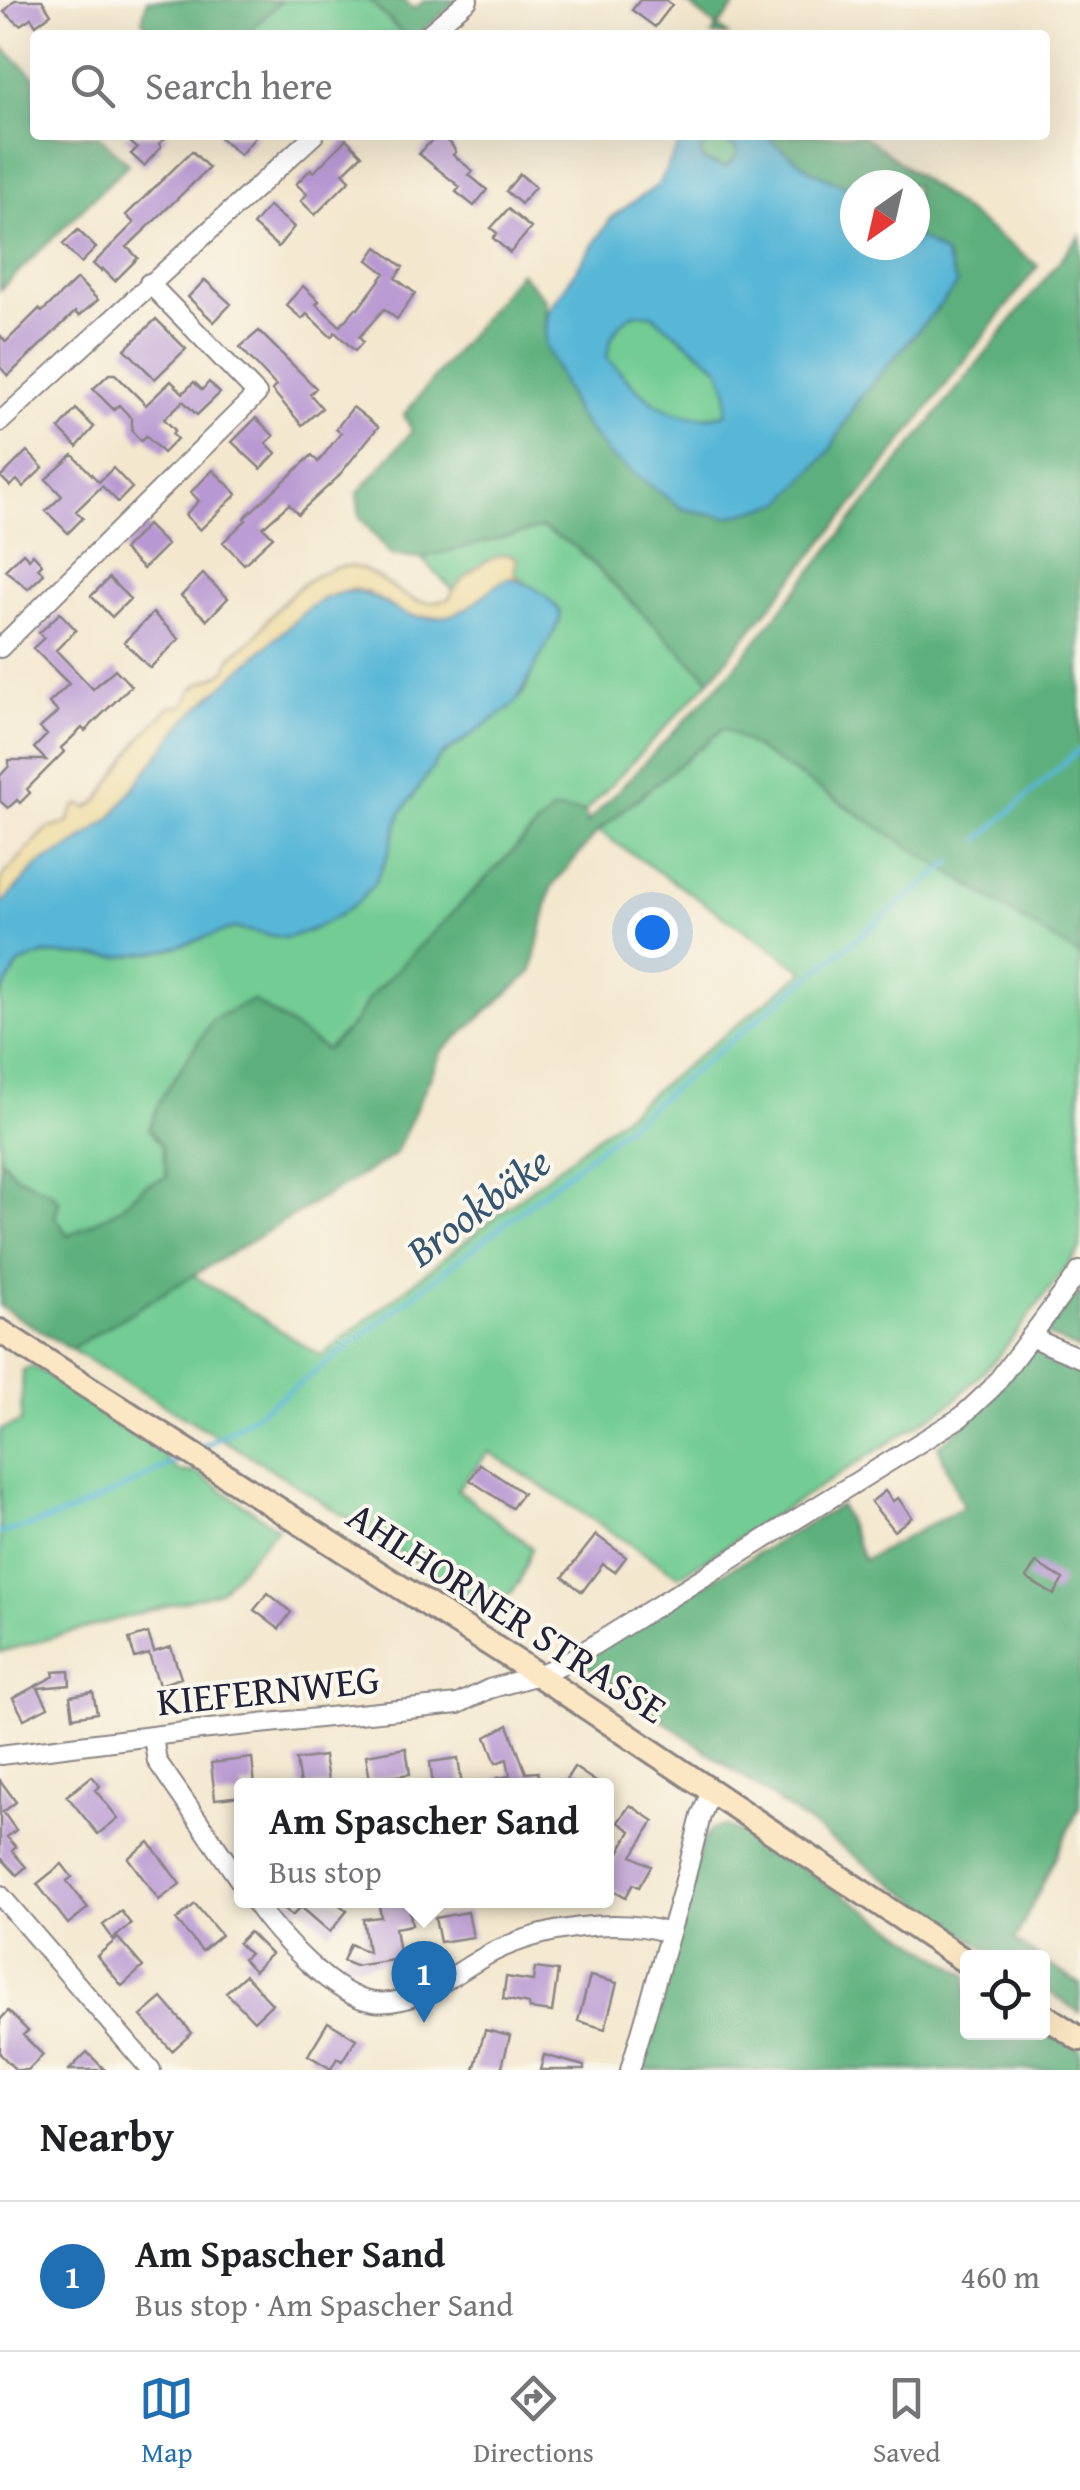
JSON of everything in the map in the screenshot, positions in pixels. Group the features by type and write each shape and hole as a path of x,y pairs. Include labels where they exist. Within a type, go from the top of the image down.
{"street":[{"path":"433,30 468,0"},
{"path":"0,395 7,415 308,140"},
{"path":"0,648 258,394 149,283"},
{"name":"KIEFERNWEG","path":"0,1756 200,1730 458,1704 489,1689 538,1675 961,1417 992,1388 1080,1272"},
{"name":"AHLHORNER STRASSE","path":"0,1331 538,1675 960,1959"},
{"path":"1030,1337 1080,1358"},
{"path":"152,1738 156,1760 234,1872"},
{"path":"630,2070 700,1816 711,1791"},
{"path":"0,1896 151,2070"},
{"path":"260,1908 320,1972 370,2002 398,2002 428,1990 496,1951 562,1930 610,1924 650,1926 669,1933"},
{"path":"1050,2019 1080,2039"}],"green space":[{"path":"147,0 282,0 250,30 154,30 142,21"},
{"path":"282,0 369,0 399,30 250,30"},
{"path":"369,0 403,0 414,9 425,0 458,0 424,30 399,30"},
{"path":"683,0 740,0 718,27 722,30 715,30 717,27"},
{"path":"0,45 30,72 30,140 103,140 128,164 0,290"},
{"path":"719,140 737,147 737,156 726,167 704,161 700,151 707,143"},
{"path":"771,140 870,140 910,170 840,170 840,184 810,170"},
{"path":"930,185 1038,266 859,498 710,680 577,548 542,528 421,558 391,555 360,517 357,494 412,431 404,415 520,272 546,300 545,344 577,415 610,456 829,452 857,401 957,285 945,255 930,245"},
{"path":"1080,235 1080,956 724,728 598,831 551,888 532,972 442,1051 395,1155 70,1349 0,1306 0,1158 15,1175 53,1194 59,1202 55,1216 68,1236 119,1209 146,1185 167,1177 162,1146 149,1129 160,1100 213,1019 253,1000 326,1050 355,1022 369,998 553,810 585,812 587,823 731,672"},
{"path":"636,313 652,315 719,367 728,391 726,414 688,416 658,405 606,357 615,331"},
{"path":"542,528 577,548 710,680 585,812 553,810 369,998 355,1022 326,1050 253,1001 162,1146 167,1177 146,1185 119,1209 68,1236 55,1216 59,1202 53,1194 15,1175 0,1158 0,996 19,964 45,954 119,957 167,950 234,928 285,938 312,930 359,901 375,882 387,857 401,813 440,757 510,708 525,690 537,659 555,630 555,605 514,574 516,558 507,554 486,561 453,590 421,558"},
{"path":"724,727 1080,956 1080,1249 998,1357 952,1403 679,1576 489,1452 457,1489 532,1548 519,1582 493,1613 262,1463 70,1349 193,1275 321,1356 805,971 598,831"},
{"path":"1080,1291 1080,1350 1045,1334"},
{"path":"1035,1346 1080,1366 1080,1806 1015,1941 1028,1950 987,1950 585,1665 591,1650 840,1505 864,1560 963,1507 938,1446 968,1421"},
{"path":"33,1366 168,1454 167,1463 179,1471 198,1473 277,1528 220,1591 0,1652 0,1430 21,1422 23,1370"},
{"path":"724,1826 759,1839 960,1970 960,2040 1050,2040 1050,2030 1080,2049 1080,2070 642,2070 701,1845 711,1829"},
{"path":"1050,1965 1080,1984 1080,2013 1050,1993"}],"sand":[{"path":"507,554 517,558 514,574 521,580 507,578 463,612 444,617 410,617 354,589 322,599 186,719 111,818 38,865 0,906 0,879 47,829 68,823 80,804 87,808 98,801 140,739 171,706 182,707 194,688 224,672 233,655 255,638 303,584 334,568 350,567 366,571 404,596 435,602 449,599 465,577"}],"water":[{"path":"687,140 719,140 771,140 810,170 840,184 840,260 930,260 930,245 945,255 957,285 857,401 829,452 782,503 729,517 683,509 610,456 577,415 545,344 548,312 612,217 658,185 680,143","holes":["719,140 737,148 737,156 726,167 704,161 700,152 707,143","636,313 652,315 719,367 728,391 726,414 689,416 645,396 607,358 615,331"]},
{"path":"508,578 543,594 560,612 560,620 515,704 440,757 401,813 387,857 375,882 359,901 311,930 285,938 234,928 167,950 119,957 45,954 19,964 0,996 0,906 38,865 111,818 186,719 309,608 331,596 363,593 404,613 441,617 470,606"}],"building":[{"path":"15,0 42,0 51,14 36,25 31,18 20,25 4,12"},
{"path":"640,0 666,0 672,5 655,27 632,10"},
{"path":"128,140 163,140 144,166 131,154 137,148"},
{"path":"223,140 253,140 240,155"},
{"path":"345,140 362,155 343,173 350,180 315,215 301,201 307,194 296,184 311,169 314,172"},
{"path":"432,140 445,140 456,152 453,155 473,171 469,175 487,190 474,206 456,192 460,187 419,154"},
{"path":"192,151 209,168 127,247 138,258 115,281 93,264 134,223 126,215"},
{"path":"520,174 535,187 521,204 506,191"},
{"path":"269,206 294,227 278,247 253,225"},
{"path":"508,209 531,228 510,253 493,238 497,233 491,228"},
{"path":"78,230 96,248 81,263 63,244"},
{"path":"377,247 403,267 395,278 415,293 397,319 384,309 359,337 363,342 355,351 335,332 331,337 307,314 302,319 286,305 303,286 340,326 385,273 368,260"},
{"path":"77,279 98,300 79,316 75,312 8,376 0,367 0,335 6,342"},
{"path":"205,280 231,304 214,322 188,297"},
{"path":"156,319 186,349 155,379 125,349"},
{"path":"259,331 316,388 310,394 322,408 302,425 272,390 276,386 240,347"},
{"path":"109,374 115,374 146,405 171,381 183,393 194,382 202,390 209,382 220,393 197,415 183,401 164,419 175,430 172,434 177,439 163,453 146,436 141,441 132,431 132,419 119,405 114,410 93,389"},
{"path":"353,407 378,427 337,478 298,514 289,504 263,527 273,537 244,564 223,542 312,455 318,462 341,433 336,429"},
{"path":"76,409 94,427 77,447 59,429"},
{"path":"256,418 274,436 266,443 276,453 261,469 232,442"},
{"path":"27,451 43,468 23,487 17,480 10,486 1,477"},
{"path":"73,455 99,482 113,468 132,488 118,502 102,486 76,511 83,518 68,533 46,511 62,496 46,479"},
{"path":"213,470 237,494 200,530 185,515 199,501 191,492"},
{"path":"147,525 167,545 143,569 123,550"},
{"path":"23,553 29,559 33,554 42,564 38,568 44,574 28,589 5,570"},
{"path":"203,574 228,598 207,620 181,596"},
{"path":"109,578 130,599 112,617 91,596"},
{"path":"60,613 76,630 56,650 93,689 115,669 131,686 85,731 82,728 61,748 64,752 27,789 30,793 8,808 0,801 0,776 9,760 46,760 34,748 47,735 40,728 58,712 49,703 69,684 33,648 44,638 39,633"},
{"path":"153,613 179,639 150,668 124,642"},
{"path":"480,1464 523,1493 512,1508 470,1480"},
{"path":"885,1491 893,1501 898,1498 912,1517 894,1531 871,1502"},
{"path":"596,1535 626,1557 615,1572 603,1564 582,1592 563,1577"},
{"path":"1036,1563 1063,1579 1054,1595 1026,1578"},
{"path":"268,1593 291,1612 279,1629 254,1610"},
{"path":"148,1633 154,1652 171,1647 181,1678 159,1685 149,1654 135,1658 129,1639"},
{"path":"69,1671 70,1685 38,1688 48,1707 24,1719 13,1698 54,1676 53,1672"},
{"path":"93,1692 97,1713 73,1717 70,1696"},
{"path":"508,1725 526,1773 538,1772 539,1778 497,1778 510,1776 507,1759 496,1763 486,1737"},
{"path":"406,1748 410,1774 370,1778 366,1755"},
{"path":"324,1756 328,1778 299,1778 296,1760"},
{"path":"252,1758 254,1778 234,1778 234,1797 215,1799 211,1763"},
{"path":"458,1758 461,1778 432,1778 430,1762"},
{"path":"574,1767 590,1778 567,1778"},
{"path":"92,1776 100,1786 95,1790 118,1818 98,1834 67,1796"},
{"path":"0,1780 16,1802 3,1812 16,1830 7,1837 16,1847 12,1851 26,1867 17,1875 2,1859 0,1862"},
{"path":"630,1805 654,1821 632,1856 651,1866 639,1887 633,1884 626,1897 614,1890 614,1862 631,1831 618,1822"},
{"path":"149,1842 180,1884 159,1900 128,1858"},
{"path":"62,1864 72,1877 67,1881 88,1908 68,1924 37,1884"},
{"path":"195,1904 221,1935 202,1951 176,1920"},
{"path":"284,1908 300,1908 292,1916"},
{"path":"302,1908 347,1911 330,1932"},
{"path":"379,1908 409,1908 412,1925 395,1928 400,1959 355,1966 343,1961 350,1944 368,1952 363,1919 381,1917"},
{"path":"121,1911 131,1924 113,1939 103,1925"},
{"path":"468,1912 473,1937 440,1942 435,1918"},
{"path":"249,1932 271,1954 254,1971 243,1959 249,1954 238,1943"},
{"path":"118,1938 143,1967 122,1986 97,1956"},
{"path":"535,1968 558,1971 552,2012 503,1999 506,1977 533,1981"},
{"path":"245,1975 272,2004 254,2021 226,1992"},
{"path":"590,1976 617,1983 605,2029 578,2021"},
{"path":"162,1998 192,2033 172,2051 141,2016"},
{"path":"8,2011 28,2031 23,2035 43,2055 28,2070 16,2070 0,2054 0,2020"},
{"path":"328,2022 356,2039 342,2061 337,2058 331,2069 308,2055"},
{"path":"485,2030 510,2036 501,2070 474,2070"},
{"path":"87,2052 105,2070 69,2070"},
{"path":"544,2055 584,2066 584,2070 540,2070"}],"waterway":[{"name":"Brookbäke","path":"980,839 1080,749"},
{"name":"Brookbäke","path":"197,1450 293,1389 354,1342 952,862"},
{"name":"Brookbäke","path":"0,1533 70,1512 183,1457"}],"place":[{"name":"Am Spascher Sand","path":"424,2023"}]}
